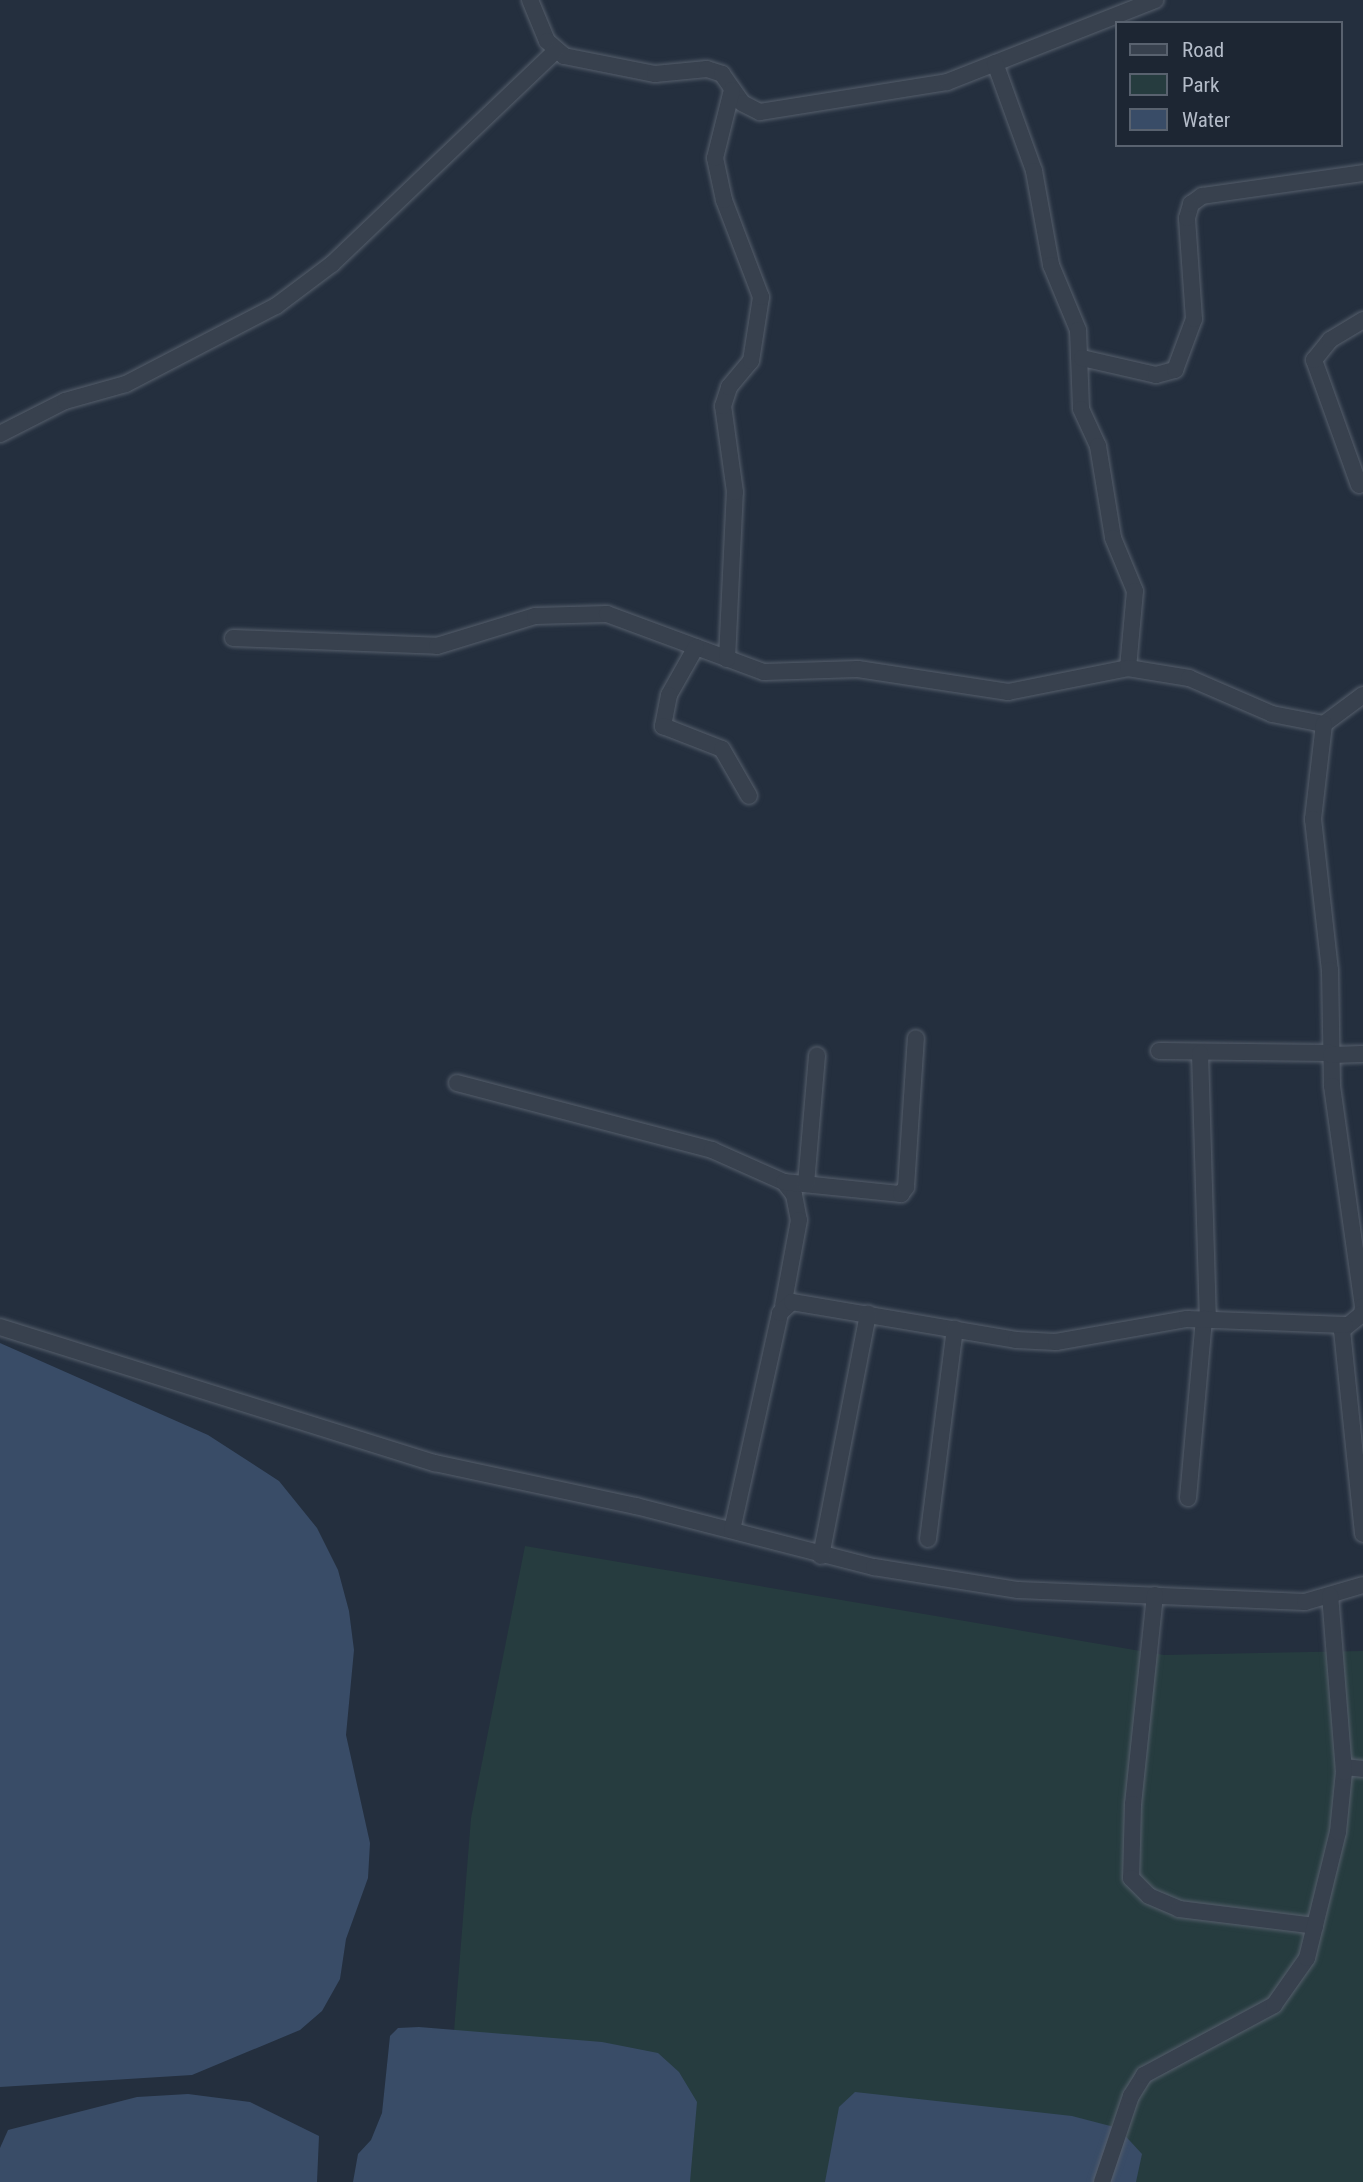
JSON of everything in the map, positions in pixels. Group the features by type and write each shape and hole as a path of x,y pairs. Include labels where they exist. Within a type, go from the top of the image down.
{"street":[{"path":"530,0 555,52"},
{"path":"555,52 655,74 707,69 722,74 749,109 760,112 905,92 995,63 1155,0"},
{"path":"0,435 65,401 126,384 275,306 332,264 555,52"},
{"path":"995,63 1034,171 1051,265 1078,330 1082,358 1082,408 1098,446 1113,538 1136,591 1128,668"},
{"path":"727,659 735,492 723,406 729,387 751,360 761,296 724,200 715,158 732,90"},
{"path":"1082,358 1156,375 1175,370 1194,319 1187,218 1191,204 1202,196 1363,173"},
{"path":"1359,485 1314,360 1330,340 1363,320"},
{"path":"233,638 425,647 535,617 589,614 622,617 764,672 858,669 1007,692 1128,668 1189,678 1272,714 1324,724"},
{"path":"695,647 669,695 663,726 672,734 722,749 749,796"},
{"path":"1363,695 1324,724 1313,819 1325,917 1323,1054 1361,1273 1352,1319 1363,1534"},
{"path":"457,1083 712,1150 784,1182 893,1195 906,1187 916,1038"},
{"path":"1159,1051 1363,1054"},
{"path":"1188,1498 1206,1319 1200,1052"},
{"path":"806,1184 817,1055"},
{"path":"732,1530 783,1306 799,1220 794,1195 784,1182"},
{"path":"783,1306 802,1302 955,1329 1056,1342 1206,1319 1352,1319"},
{"path":"821,1556 868,1314"},
{"path":"0,1327 203,1386 425,1461 732,1530 821,1556 1018,1590 1313,1602 1363,1585"},
{"path":"928,1539 955,1329"},
{"path":"1155,1595 1133,1804 1131,1878 1149,1896 1179,1909 1315,1926"},
{"path":"1102,2182 1131,2096 1144,2075 1274,2005 1307,1958 1338,1832 1344,1767 1330,1596"},
{"path":"1344,1767 1363,1769"}],"green space":[{"path":"525,1546 1164,1655 1363,1651 1363,2182 442,2182 471,1818"}],"water":[{"path":"0,1343 208,1435 279,1481 317,1528 338,1570 349,1611 354,1650 346,1735 370,1843 368,1878 346,1939 340,1979 322,2011 300,2030 192,2075 0,2087"},
{"path":"419,2027 602,2042 658,2053 679,2072 697,2102 690,2182 353,2182 358,2154 371,2140 382,2113 390,2036 398,2028"},
{"path":"855,2092 1072,2116 1118,2128 1142,2154 1136,2182 825,2182 839,2107"},
{"path":"188,2094 250,2102 319,2136 317,2182 0,2182 0,2148 8,2130 137,2097"}]}
